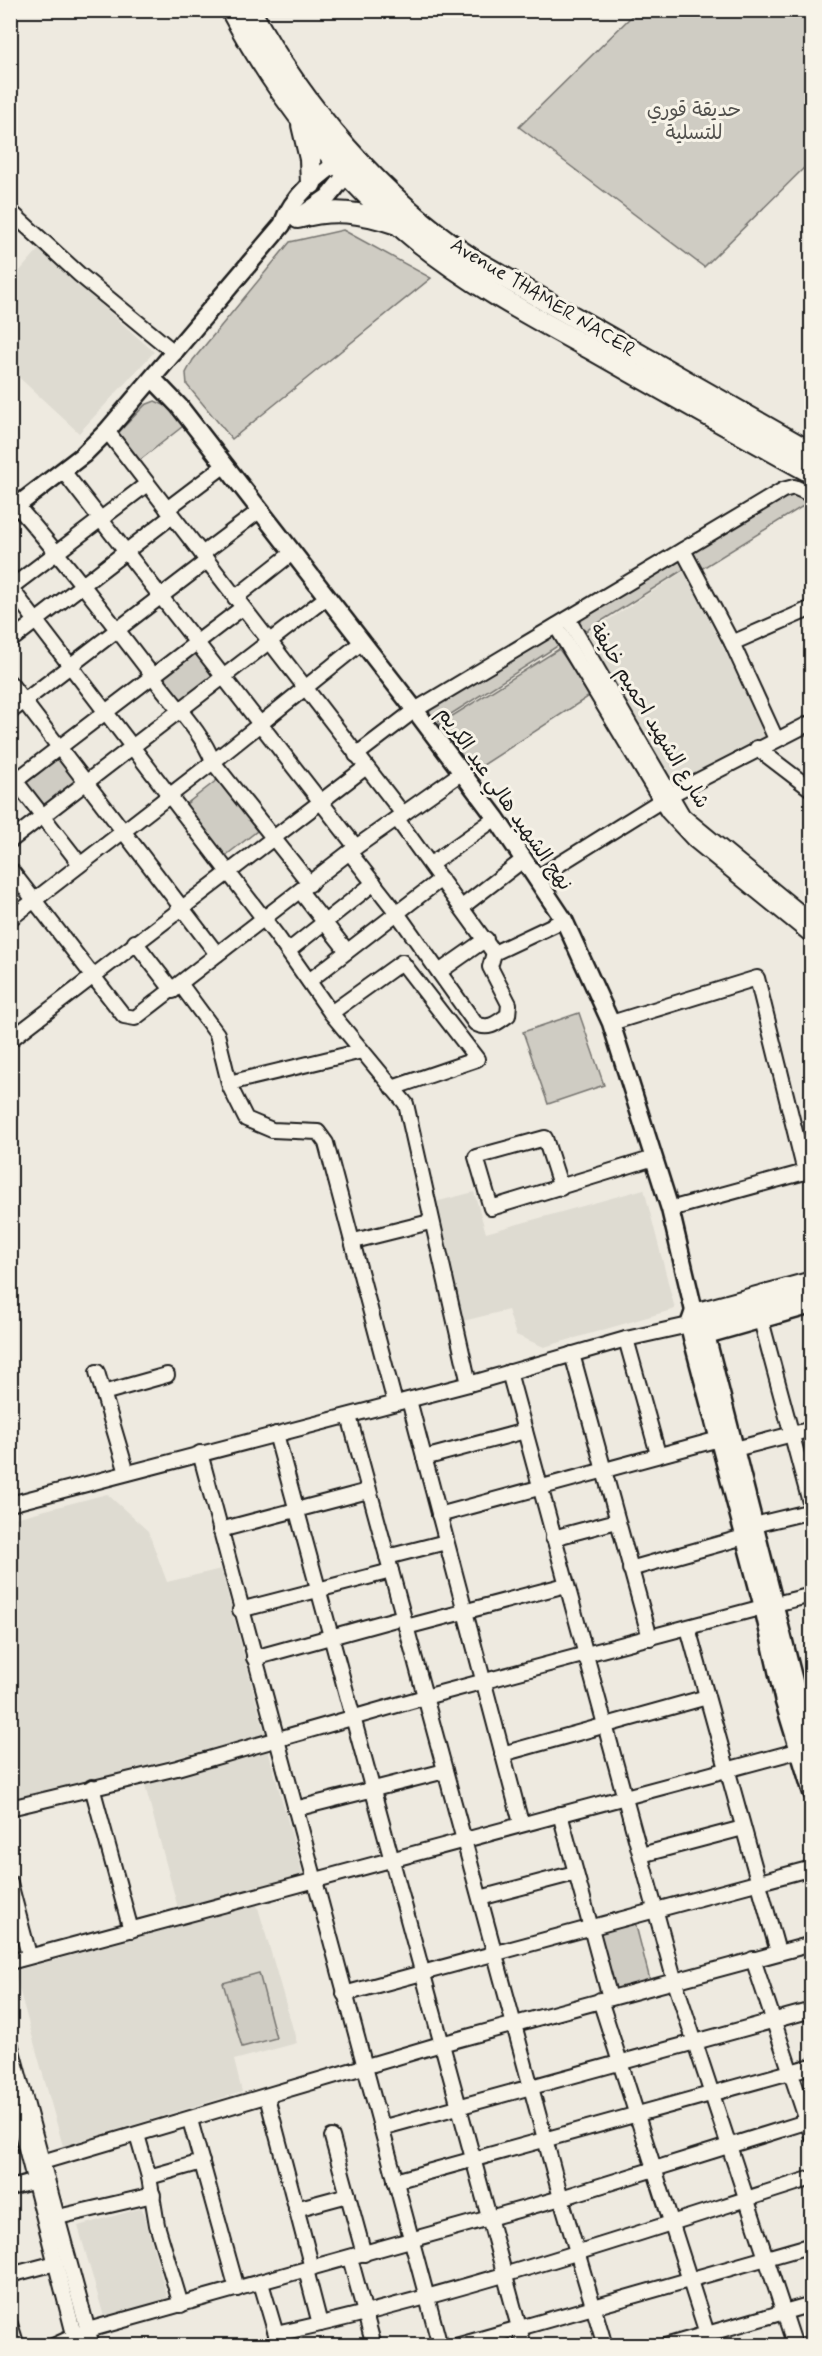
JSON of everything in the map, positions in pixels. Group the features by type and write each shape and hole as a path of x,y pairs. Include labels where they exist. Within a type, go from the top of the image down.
{"highway":[{"path":"231,10 273,82 300,120 349,162"},
{"name":"Avenue THAMER NACER","path":"250,10 287,71 349,162 399,224 441,259 496,294 812,473"},
{"path":"300,120 310,159 311,184"},
{"name":"Avenue THAMER NACER","path":"349,162 423,223 472,259 812,453"},
{"path":"290,221 317,212 344,211 370,215 399,224"}],"main road":[{"path":"290,221 286,214 311,184 349,162"},
{"path":"14,508 63,471 107,431 290,221 328,197 349,162"},
{"name":"نهج الشهيد هالي عبد الكريم","path":"153,379 178,406 225,465 415,710 496,818 564,920 611,1023 654,1158 670,1209 693,1327"},
{"path":"693,1327 812,1292"},
{"path":"693,1327 761,1320 812,1305"},
{"path":"693,1327 719,1439 749,1531 769,1606 812,1793"},
{"path":"693,1327 735,1449 749,1531"}],"street":[{"path":"10,211 80,274 174,353"},
{"path":"63,471 319,801 374,883 475,1023 486,1028 508,1015 508,1004 490,968 494,953 486,939 441,879 366,766 107,431"},
{"path":"10,641 126,551 225,465"},
{"path":"147,484 11,588 264,919 331,1013 406,1104 430,1222 469,1384"},
{"path":"356,755 415,710 789,487 800,488 812,495"},
{"path":"14,508 58,553 178,709 209,751 213,762 273,837 324,922 347,951"},
{"path":"10,712 160,596 259,510"},
{"path":"683,550 732,643 776,739"},
{"path":"80,864 12,780 197,642 292,553"},
{"path":"10,841 178,709 327,597"},
{"path":"732,643 812,608"},
{"name":"شارع الشهيد احميم خليفة","path":"562,623 665,798 694,840 812,936"},
{"path":"10,919 213,762 362,642"},
{"path":"10,683 217,954"},
{"path":"537,878 665,798 757,748 812,722"},
{"path":"757,748 812,790"},
{"path":"10,1040 366,766"},
{"path":"10,869 124,1016 135,1018 177,988 217,954 353,850 461,772"},
{"name":"شارع الشهيد احميم خليفة","path":"665,798 689,822 812,922"},
{"path":"431,864 496,818"},
{"path":"462,907 523,860"},
{"path":"309,981 441,879"},
{"path":"288,951 374,883"},
{"path":"494,953 564,920"},
{"path":"439,972 486,939"},
{"path":"135,942 216,1034 229,1083 246,1119 272,1130 310,1131 322,1135 402,1401 424,1458 521,1824"},
{"path":"331,1013 402,962 477,1059 392,1088"},
{"path":"611,1023 757,978 808,1171 670,1209"},
{"path":"229,1083 362,1051"},
{"path":"561,1188 545,1138 477,1157 491,1208 561,1188 654,1158"},
{"path":"354,1241 430,1222"},
{"path":"10,1504 469,1384 626,1339 693,1327 812,1279"},
{"path":"630,1569 812,1510 761,1320"},
{"path":"626,1339 658,1454"},
{"path":"572,1354 650,1638"},
{"path":"97,1372 127,1473"},
{"path":"509,1372 675,1982 768,2257 795,2346"},
{"path":"103,1393 167,1375"},
{"path":"349,1416 561,2198 605,2346"},
{"path":"735,1449 812,1429"},
{"path":"424,1458 525,1431"},
{"path":"276,1434 524,2346"},
{"path":"439,1515 719,1439"},
{"path":"200,1453 240,1610 440,2346"},
{"path":"220,1530 368,1491"},
{"path":"553,1538 617,1521"},
{"path":"240,1610 318,1590 446,1542"},
{"path":"254,1658 331,1638 465,1612 566,1585"},
{"path":"10,1808 177,1768 425,1697 812,1595"},
{"path":"688,1628 778,1953"},
{"path":"502,1754 707,1697"},
{"path":"10,1962 727,1769 804,1752"},
{"path":"295,1809 445,1771"},
{"path":"92,1787 131,1930"},
{"path":"560,1814 590,1927 620,2062 709,2340"},
{"path":"641,1855 743,1828"},
{"path":"344,1994 812,1868"},
{"path":"480,1898 575,1873"},
{"path":"11,1889 30,1955"},
{"path":"38,2164 441,2044 812,1944"},
{"path":"753,1959 790,2072 809,2120 812,2136"},
{"path":"381,2128 531,2085 812,2010"},
{"path":"10,2043 38,2164 58,2217 92,2346"},
{"path":"395,2181 812,2066"},
{"path":"10,2086 17,2132 38,2164 36,2181 76,2342"},
{"path":"267,2097 296,2209 320,2324"},
{"path":"190,2120 237,2289"},
{"path":"53,2346 76,2342 88,2330 561,2198 809,2120"},
{"path":"137,2135 149,2177 157,2224 181,2305"},
{"path":"332,2137 348,2195 366,2312 374,2346"},
{"path":"149,2177 202,2162"},
{"path":"261,2283 276,2340 320,2324 504,2273 812,2178"},
{"path":"10,2188 36,2181"},
{"path":"58,2217 153,2195"},
{"path":"296,2209 348,2195"},
{"path":"456,2346 812,2245"},
{"path":"10,2275 56,2263"},
{"path":"665,2346 709,2340 812,2304"},
{"path":"10,2324 17,2346"}],"shaded area":[{"path":"39,249 154,352 79,433 11,370 11,281"},
{"path":"684,571 768,735 671,786 583,636"},
{"path":"644,1189 675,1309 544,1347 516,1335 508,1310 463,1321 435,1202 474,1192 486,1233"},
{"path":"107,1494 148,1531 167,1582 221,1569 265,1734 11,1802 11,1519"},
{"path":"268,1750 303,1875 178,1908 144,1782"},
{"path":"257,1904 297,2043 234,2060 242,2092 63,2146 14,1971"},
{"path":"142,2208 168,2299 104,2317 78,2226"}],"green space":[{"name":"حديقة قوري للتسلية","path":"638,10 811,11 811,161 704,267 519,127"},
{"path":"343,230 431,278 232,439 187,385 186,373 193,360 290,242"},
{"path":"155,401 175,410 187,423 140,460 118,433 145,405"},
{"path":"789,491 808,503 698,571 686,553"},
{"path":"678,555 686,568 581,634 572,620"},
{"path":"550,633 559,645 437,723 426,707"},
{"path":"559,649 591,695 474,771 438,725"},
{"path":"196,653 213,676 179,702 162,679"},
{"path":"59,757 77,780 43,807 25,784"},
{"path":"217,780 257,831 225,856 185,805"},
{"path":"579,1013 604,1085 548,1104 523,1032"},
{"path":"635,1922 650,1980 614,1990 598,1932"},
{"path":"259,1973 276,2038 242,2047 223,1983"}]}
